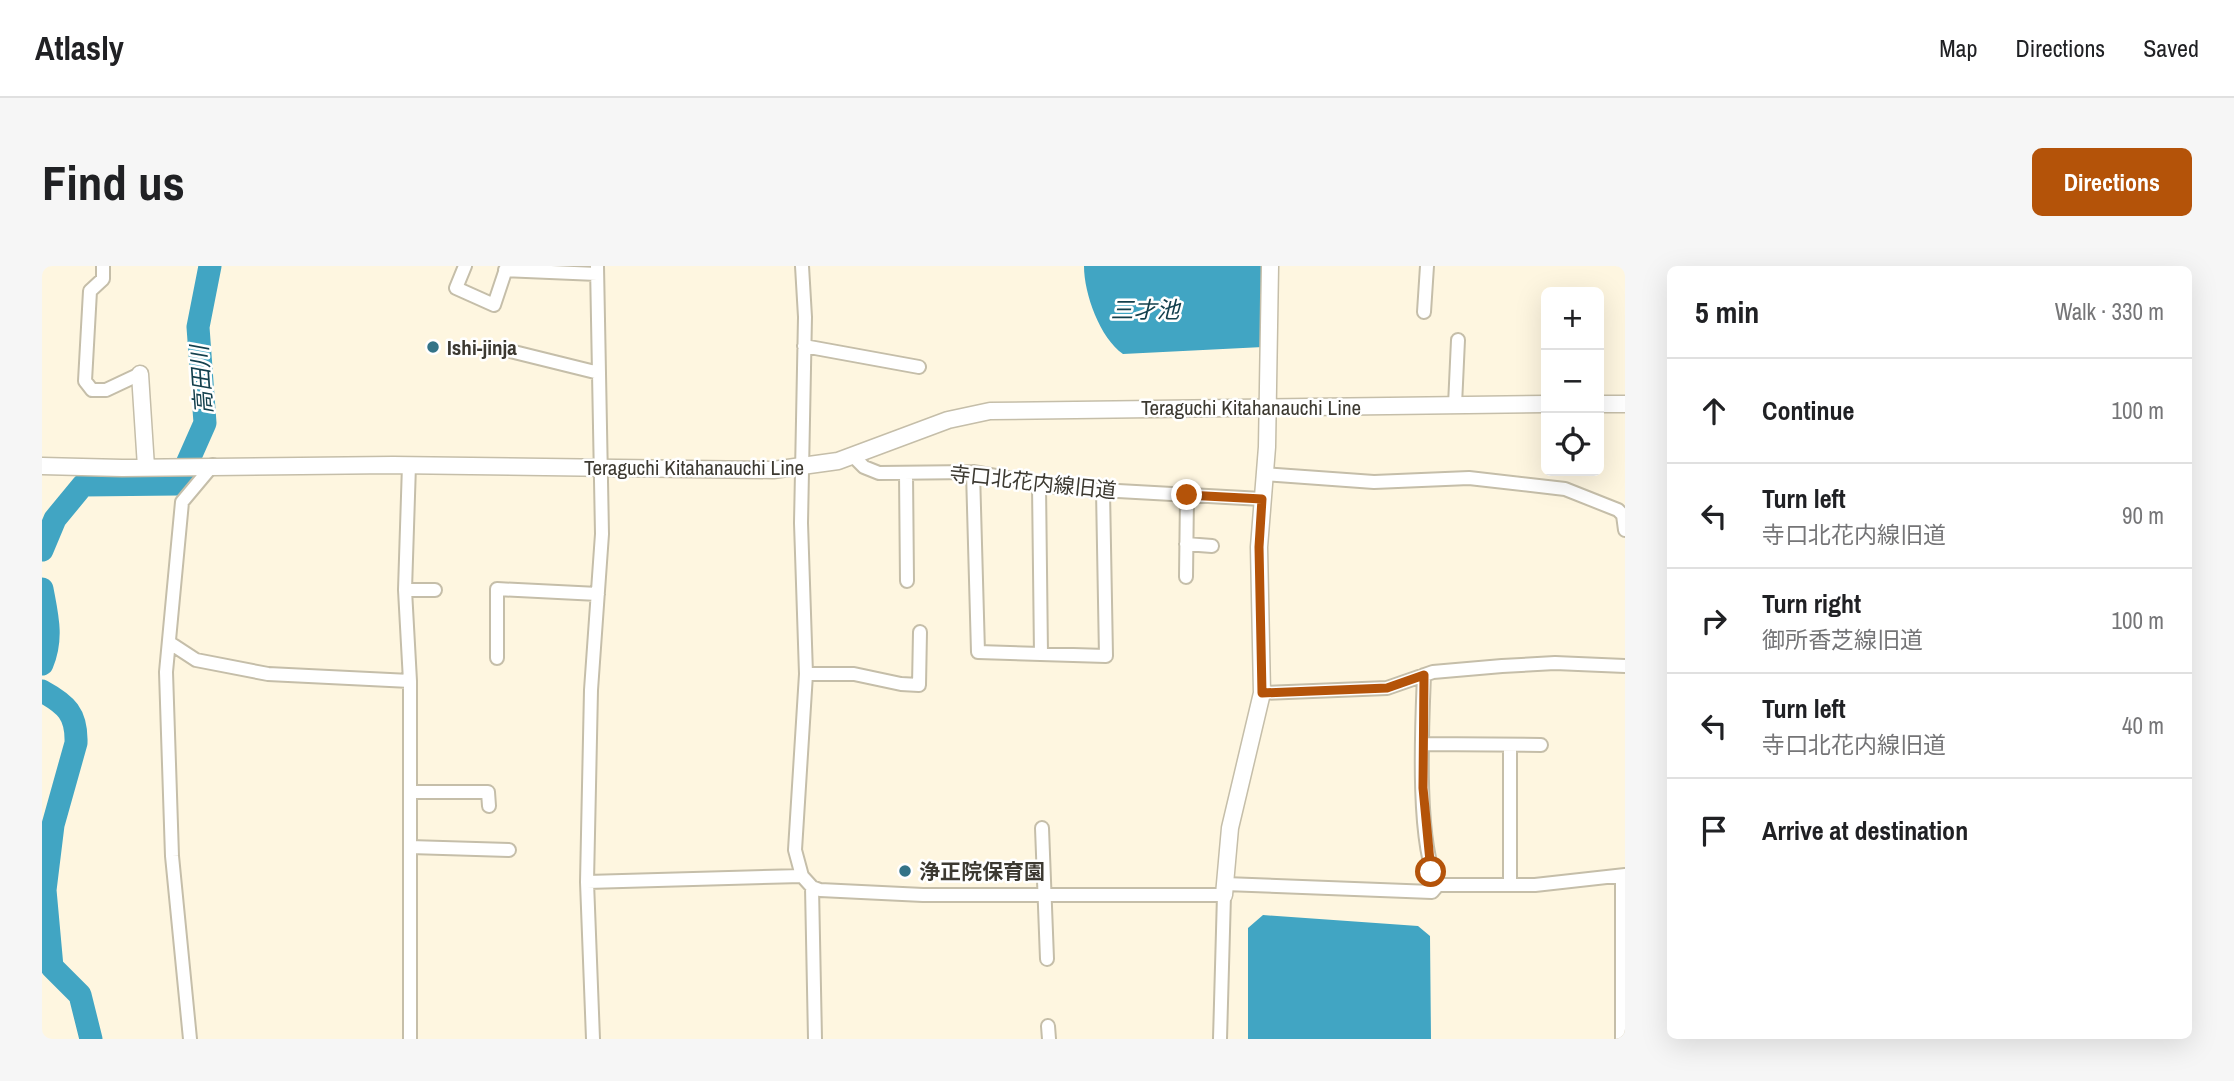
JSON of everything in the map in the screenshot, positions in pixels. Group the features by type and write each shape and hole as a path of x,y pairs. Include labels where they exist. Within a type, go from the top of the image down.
{"main road":[{"path":"1224,889 1230,828 1262,693 1259,547 1267,407 1270,266"},
{"path":"140,374 146,467"},
{"name":"Teraguchi Kitahanauchi Line","path":"42,466 802,468 853,456 948,420 990,411 1541,404"},
{"path":"1604,404 1625,404"}],"street":[{"path":"103,266 103,279 90,291 85,382 92,390 106,390 140,374"},
{"path":"465,266 456,288 494,305 506,268 597,270 601,468 587,882 593,1039"},
{"path":"802,266 806,674 795,850 802,876 812,887 815,1039"},
{"path":"1424,312 1427,266"},
{"path":"1455,405 1458,340"},
{"path":"804,346 919,368"},
{"path":"510,351 599,373"},
{"name":"寺口北花内線旧道","path":"853,456 870,472 973,472 1039,485 1103,491 1262,499"},
{"path":"191,1039 172,856 165,692 183,502 213,465"},
{"path":"409,465 405,590 410,681 411,1039"},
{"path":"973,472 978,652 1106,656 1103,491"},
{"path":"906,473 907,580"},
{"path":"1264,474 1374,482 1452,477 1554,487 1618,510 1623,515 1625,530"},
{"path":"1039,485 1041,654"},
{"path":"1186,577 1187,495"},
{"path":"1186,544 1212,546"},
{"path":"498,658 498,589 598,594"},
{"path":"405,590 435,590"},
{"path":"806,674 854,674 919,685 920,632"},
{"path":"170,643 196,660 268,674 410,681"},
{"path":"1262,693 1387,688 1424,675 1529,664 1625,666"},
{"path":"1424,675 1422,744 1431,872 1438,885"},
{"path":"1422,744 1541,745"},
{"path":"1510,745 1510,885"},
{"path":"410,792 488,792 489,806"},
{"path":"1042,828 1047,959"},
{"path":"410,847 509,850"},
{"path":"587,882 802,876"},
{"path":"812,887 885,894 1044,895 1224,889 1432,892 1438,885 1510,885 1624,876 1622,1039"},
{"path":"1220,1039 1224,889"}],"water":[{"name":"三才池","path":"1084,266 1264,266 1263,347 1123,354 1107,337 1095,314 1087,289"},
{"path":"1263,915 1418,926 1430,936 1431,1039 1248,1039 1248,928"}],"waterway":[{"name":"高田川","path":"42,550 55,519 83,485 178,484 205,423 198,327 210,266"},
{"name":"高田川","path":"42,589 48,636 42,664"},
{"name":"高田川","path":"42,691 64,706 72,717 76,733 76,743 53,825 45,890 52,967 80,995 91,1039"}],"place":[{"name":"Ishi-jinja","path":"433,347"},
{"name":"浄正院保育園","path":"905,871"}],"route":[{"path":"1187,495 1262,499 1259,547 1262,693 1387,688 1402,685 1424,675 1423,788 1431,872"}]}
